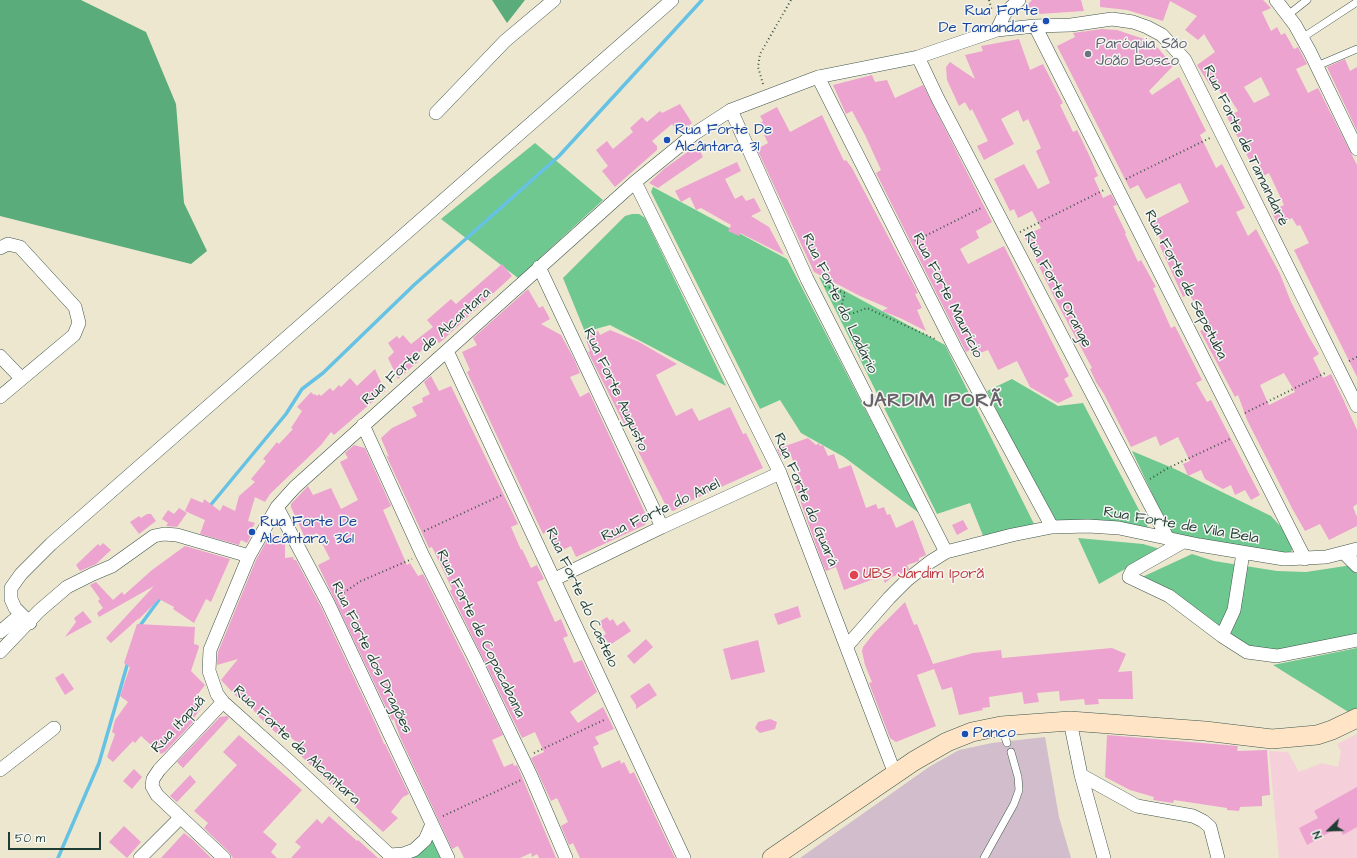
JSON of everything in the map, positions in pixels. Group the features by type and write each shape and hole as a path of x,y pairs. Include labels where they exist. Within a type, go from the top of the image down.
{"main road":[{"path":"772,858 895,774 947,742 972,732 1004,735 1070,721 1205,731 1272,740 1317,735 1337,728 1357,718"}],"street":[{"path":"436,113 506,41 554,0"},
{"path":"25,619 11,599 11,588 21,574 51,544 672,0"},
{"path":"997,30 1005,13 1019,0"},
{"path":"1276,0 1302,38 1357,149"},
{"name":"Rua Forte de Tamandaré","path":"997,30 1035,26 1071,25 1112,19 1133,22 1147,27 1162,35 1172,44 1185,60 1357,406"},
{"name":"Rua Forte de Sepetuba","path":"1035,26 1305,559"},
{"name":"Rua Forte de Alcantara","path":"391,857 290,762 223,702 217,694 209,671 210,650 249,556 283,498 538,267 634,182 694,134 731,110 818,77 918,57 997,30"},
{"name":"Rua Forte Orange","path":"918,57 992,202 1142,485 1168,539"},
{"name":"Rua Forte Maurício","path":"818,77 955,348 1052,527"},
{"name":"Rua Forte do Ladário","path":"731,110 807,279 946,552"},
{"name":"Rua Forte do Guará","path":"634,182 780,473 895,774"},
{"path":"0,248 8,244 20,247 75,307 79,323 74,335 0,397"},
{"name":"Rua Forte Augusto","path":"538,267 662,527"},
{"name":"Rua Forte do Castelo","path":"447,351 555,579 684,858"},
{"path":"0,356 21,378"},
{"name":"Rua Forte de Copacabana","path":"363,425 422,554 475,659 531,776 566,858"},
{"name":"Rua Forte do Anel","path":"555,579 662,527 780,473"},
{"name":"Rua Forte dos Dragões","path":"277,507 328,603 448,858"},
{"name":"Rua Forte de Vila Bela","path":"847,646 907,580 946,552 985,541 1052,527 1088,526 1118,528 1263,557 1305,559 1351,551"},
{"path":"0,632 39,611 67,587 112,566 154,536 164,534 177,535 249,556"},
{"path":"1183,542 1132,571 1129,578 1169,596 1222,636 1247,652 1277,656 1357,640"},
{"path":"1351,551 1357,566"},
{"path":"1222,636 1234,610 1243,553"},
{"path":"0,652 25,619"},
{"name":"Rua Itapuã","path":"180,818 153,790 153,779 159,770 223,702"},
{"path":"1070,721 1081,775 1104,858"},
{"path":"0,770 54,728"},
{"path":"1081,775 1137,806 1194,816 1203,821 1210,828 1218,858"},
{"path":"140,858 180,818 224,858"},
{"path":"391,857 414,850 425,840 432,824"}],"lane":[{"path":"1288,16 1307,0"},
{"path":"1302,38 1357,2"},
{"path":"1317,66 1357,49"},
{"path":"984,858 1014,804 1019,790 1018,777 1011,752"}],"path":[{"path":"767,96 758,68 760,54 790,0"},
{"path":"904,247 992,202"},
{"path":"807,279 845,293 842,303 844,314 854,313 867,308 955,348"},
{"path":"1234,418 1357,357"},
{"path":"1142,485 1168,468 1242,433"},
{"path":"414,537 513,490"},
{"path":"328,603 361,581 422,554"},
{"path":"522,759 617,715"},
{"path":"432,824 438,819 531,776"}],"shaded area":[{"path":"1357,734 1357,858 1279,858 1269,751 1288,752 1299,772 1322,763 1338,767 1341,751 1337,744"},
{"name":"Panco","path":"1045,737 1059,817 1071,858 800,858 929,767 959,750 992,743"}],"green space":[{"path":"0,0 81,0 146,32 176,104 184,203 207,251 191,264 0,216"},
{"path":"492,0 525,0 507,23"},
{"path":"535,143 603,200 518,278 441,219"},
{"path":"653,187 787,259 919,513 844,457 801,433 780,400 760,409 651,192"},
{"path":"639,214 645,218 726,386 610,325 585,332 563,278 625,216"},
{"path":"819,277 945,345 1036,528 984,538 970,503 937,514"},
{"path":"1012,379 1058,406 1083,403 1150,531 1054,525 987,391"},
{"path":"1132,451 1175,469 1271,516 1283,529 1293,549 1287,556 1171,534"},
{"path":"1078,538 1143,544 1160,549 1099,584"},
{"path":"1192,554 1214,561 1277,571 1306,572 1352,565 1357,574 1357,635 1277,652 1255,649 1237,641 1140,578"},
{"path":"1357,648 1357,710 1350,713 1273,665"},
{"path":"434,836 443,858 405,858 417,855 429,846"}],"building":[{"path":"1032,0 1081,0 1084,11 1039,14 1031,13 1026,6"},
{"path":"1100,0 1263,0 1271,8 1262,12 1271,31 1277,27 1281,35 1285,33 1294,49 1298,47 1307,64 1296,69 1308,93 1318,88 1357,165 1357,377 1294,250 1309,243 1300,225 1297,226 1292,218 1278,225 1271,211 1284,205 1269,173 1263,176 1256,158 1250,161 1227,117 1238,111 1227,94 1223,96 1217,87 1213,90 1197,65 1215,52 1204,34 1198,40 1185,30 1197,16 1170,1 1163,21 1127,10 1100,7","holes":["1261,77 1270,95 1254,103 1244,87"]},
{"path":"1102,29 1117,30 1147,40 1158,48 1173,66 1149,91 1152,95 1179,77 1206,131 1200,135 1216,168 1222,164 1245,208 1236,212 1248,236 1256,229 1280,274 1291,302 1319,354 1313,358 1323,378 1331,374 1357,430 1357,504 1353,507 1357,517 1357,526 1329,540 1320,524 1305,531 1247,420 1238,395 1235,397 1200,331 1209,326 1189,294 1183,297 1159,244 1162,242 1151,222 1189,202 1180,183 1146,199 1138,185 1130,189 1057,46 1075,37 1073,33","holes":["1284,373 1295,392 1269,405 1260,385"]},
{"path":"1019,39 1030,70 1043,64 1063,103 1060,105 1073,132 1077,130 1090,157 1098,176 1094,178 1103,198 1111,194 1117,205 1113,206 1138,262 1141,260 1156,287 1153,288 1171,328 1175,326 1202,380 1196,383 1207,402 1211,400 1260,495 1251,500 1245,490 1235,495 1231,485 1223,489 1205,479 1201,470 1188,476 1183,464 1190,461 1178,437 1160,446 1156,436 1131,447 1104,394 1096,382 1090,369 1092,368 1057,303 1024,236 1041,228 1032,211 1018,218 1014,209 1010,211 994,179 1024,164 1038,189 1050,183 1036,151 1041,148 1028,119 1023,122 1018,110 1001,119 1014,144 984,160 977,146 988,141 972,109 970,111 965,102 959,106 947,80 946,67 950,62 975,79 965,55 983,51 981,46"},
{"path":"1345,59 1350,71 1357,67 1357,131 1327,67"},
{"path":"872,75 875,82 887,80 895,98 923,85 992,222 976,231 979,238 960,249 968,264 1004,246 1069,376 1064,379 1073,396 1058,403 1030,387 1017,361 998,370 988,350 972,356 970,350 966,352 876,173 881,170 865,135 852,111 846,114 833,85"},
{"path":"680,104 692,123 679,133 672,124 652,141 657,146 657,150 615,187 602,171 608,166 596,150 607,141 613,149 633,132 630,128 642,117 647,122 660,111 662,113"},
{"path":"777,107 790,132 822,115 844,161 846,160 852,168 918,293 915,294 922,308 917,310 926,331 882,311 888,308 860,296 814,272 757,149 768,143 759,124 763,121 760,116"},
{"path":"697,145 703,157 658,188 649,183 664,169"},
{"path":"737,162 741,171 725,179 735,199 742,195 746,201 754,198 761,211 751,216 769,227 784,255 740,233 739,236 728,231 731,225 701,208 696,210 690,197 681,202 675,191"},
{"path":"502,264 512,276 443,340 439,343 436,340 414,356 419,361 398,379 388,358 394,352 388,343 397,336 399,339 403,335 411,344 433,327 427,320 451,299 456,304"},
{"path":"528,289 539,308 543,306 550,319 541,324 561,335 574,359 580,373 570,377 580,397 589,392 648,519 645,525 576,557 571,546 558,552 548,531 543,534 467,372 470,370 462,352 477,345 473,338"},
{"path":"610,330 639,342 677,364 656,375 676,416 692,408 699,421 730,407 743,434 746,433 763,468 686,503 687,504 673,511 667,508 635,445 638,444 628,422 624,424 588,352 590,351 585,337 598,331 600,335"},
{"path":"375,369 385,391 334,435 331,432 321,445 270,494 265,502 255,497 248,521 255,523 250,532 253,532 247,543 241,540 239,545 200,534 205,520 185,511 191,498 203,503 204,499 220,511 223,505 235,511 239,496 255,482 251,479 266,461 263,459 277,442 279,444 293,429 291,428 302,411 297,407 311,392 314,395 315,394 317,396 319,394 321,396 330,388 333,391 339,385 341,387 350,378 357,386"},
{"path":"431,376 439,391 451,386 518,524 511,527 521,550 522,549 531,568 537,565 544,579 537,582 555,622 561,619 568,636 563,638 574,663 582,660 597,692 570,712 578,723 603,707 614,729 595,737 599,744 593,747 602,768 620,760 621,764 624,762 630,774 634,772 675,858 580,858 573,843 569,845 561,826 568,822 557,798 551,801 531,758 544,752 535,732 522,738 450,591 452,589 445,574 432,547 429,548 386,455 389,457 381,438 392,428 417,416 412,407 423,402 422,398 430,394 424,382"},
{"path":"808,438 816,445 819,443 820,446 823,445 828,456 834,454 839,469 851,465 866,508 876,504 878,509 884,507 887,515 890,514 896,528 913,520 926,555 919,558 919,561 907,565 909,569 892,577 885,583 882,576 844,590 836,567 826,571 822,562 795,486 802,483 790,453 780,456 777,449"},
{"path":"354,445 365,448 391,506 383,510 407,565 410,563 418,576 423,574 503,735 492,740 504,767 513,763 514,766 517,765 556,858 539,858 537,854 532,857 531,853 520,858 464,858 458,846 452,849 400,737 394,719 392,720 318,565 330,559 317,533 305,538 291,507 291,504 308,486 313,495 331,488 341,509 358,500 340,462 348,458 345,453"},
{"path":"179,508 187,513 177,527 166,526 168,523 162,519 168,510 174,514"},
{"path":"147,514 151,514 156,521 139,534 130,522 139,516 141,518"},
{"path":"963,520 968,529 957,535 952,525"},
{"path":"270,535 281,536 285,540 285,558 293,557 294,560 296,560 321,607 384,744 409,794 403,797 391,812 398,818 383,832 349,801 354,796 340,782 334,788 292,747 296,742 282,729 277,734 260,718 241,695 238,698 221,680 238,659 217,665 218,652 256,560"},
{"path":"103,543 111,550 96,564 80,571 76,565 98,544 100,546"},
{"path":"185,546 230,559 211,602 206,599 194,623 173,609 174,607 159,599 138,620 139,618 111,643 106,638 154,586 99,617 97,613 103,608 98,601 100,599 90,585 96,582 113,600 122,592 124,595 152,570"},
{"path":"905,602 914,625 917,624 933,664 973,653 1001,650 1002,658 1112,648 1126,654 1118,672 1132,671 1133,699 1098,699 1099,704 1085,705 1084,699 1060,701 1059,691 1037,693 1039,702 1024,704 1022,692 989,697 990,707 959,715 952,687 942,690 934,669 917,675 936,726 896,742 890,738 869,683 872,682 865,665 862,651 863,647 874,633"},
{"path":"798,606 801,617 778,625 774,614"},
{"path":"83,611 92,622 65,637 76,622 74,618"},
{"path":"607,617 610,621 613,619 617,626 624,621 631,631 610,645 603,636 606,634 599,622"},
{"path":"137,624 195,627 194,644 198,645 199,647 191,671 205,685 195,698 203,706 192,720 195,720 165,752 161,754 141,736 135,743 133,741 113,762 107,757 115,734 112,732 115,720 128,702 120,696 130,667 124,663"},
{"path":"646,639 653,647 634,664 627,656"},
{"path":"758,640 765,672 731,680 723,649"},
{"path":"63,673 74,689 65,695 55,678"},
{"path":"649,683 657,695 636,709 636,705 630,696"},
{"path":"227,716 229,718 183,768 177,762 220,717"},
{"path":"770,719 777,722 775,729 760,733 755,728 758,722"},
{"path":"239,735 302,790 263,832 277,844 271,852 277,858 233,858 229,852 204,828 208,823 194,811 237,765 223,752"},
{"path":"1107,735 1238,746 1237,751 1267,750 1270,795 1262,796 1262,806 1240,807 1239,811 1174,800 1173,803 1153,800 1154,797 1130,790 1105,777"},
{"path":"134,769 142,777 132,789 123,781"},
{"path":"190,775 196,782 177,802 170,796"},
{"path":"1357,787 1357,827 1343,835 1339,827 1307,845 1299,828 1318,818 1314,811"},
{"path":"329,816 378,858 291,858 301,847 295,842 317,819 322,824"},
{"path":"124,826 141,842 127,858 109,842"},
{"path":"184,833 193,840 211,858 161,858"}],"waterway":[{"path":"209,507 286,414 302,389 323,373 414,285 559,156 702,0"},
{"path":"139,627 161,597"},
{"path":"58,858 99,763 128,662"}],"place":[{"name":"Rua Forte De Tamandaré","path":"1046,21"},
{"name":"Paróquia São João Bosco","path":"1088,54"},
{"name":"Rua Forte De Alcântara, 31","path":"667,140"},
{"name":"Rua Forte De Alcântara, 361","path":"252,532"},
{"name":"UBS Jardim Iporã","path":"854,575"},
{"name":"Panco","path":"965,734"}],"district":[{"name":"JARDIM IPORÃ","path":"933,402"}]}
